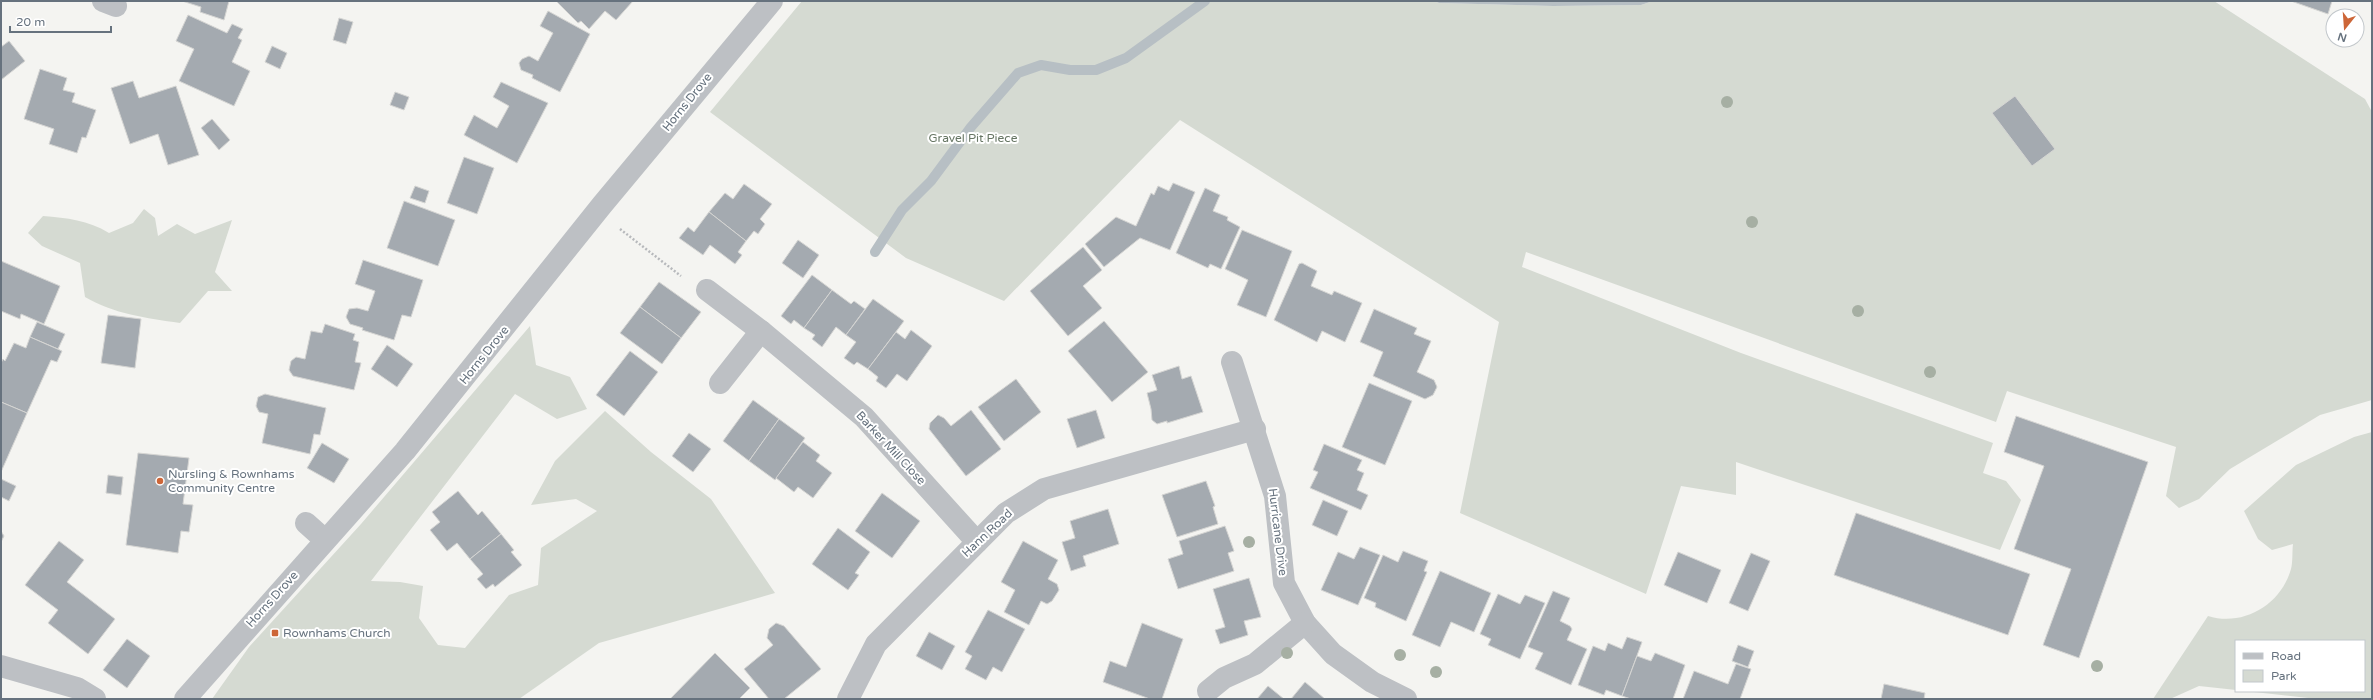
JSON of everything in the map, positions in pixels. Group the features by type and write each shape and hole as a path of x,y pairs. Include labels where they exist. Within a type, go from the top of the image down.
{"street":[{"name":"Horns Drove","path":"185,699 405,451 597,212 772,1"},
{"name":"Barker Mill Close","path":"707,290 761,331 864,417 976,542"},
{"path":"720,384 761,331"},
{"name":"Hurricane Drive","path":"1232,362 1255,429 1275,496 1284,583 1305,623 1333,654 1372,682 1406,699"},
{"name":"Hann Road","path":"848,699 876,644 1006,513 1044,488 1255,429"},
{"path":"306,523 325,540"},
{"path":"1208,691 1224,678 1255,664 1305,623"},
{"path":"1,666 77,688 95,699"}],"path":[{"path":"597,212 700,290 707,290"}],"green space":[{"name":"Gravel Pit Piece","path":"802,1 1434,1 1439,3 1553,6 1641,5 1653,1 2214,1 2365,99 2372,112 2372,400 2320,415 2230,469 2199,499 2179,508 2166,496 2176,447 2007,391 1996,422 1526,252 1522,267 1741,353 1993,443 1983,473 2006,481 2021,500 2000,550 1736,462 1736,495 1681,486 1646,594 1460,513 1499,322 1180,120 1004,301 906,258 710,112"},
{"path":"144,209 155,218 158,236 177,224 195,234 232,220 215,272 232,291 208,291 180,323 143,317 107,308 85,297 80,263 42,246 28,233 43,216 85,222 109,233 133,223"},
{"path":"530,326 536,365 570,377 587,409 557,419 515,394 371,581 400,582 423,586 419,618 438,645 465,648 509,595 538,585 541,548 597,511 576,499 531,505 555,461 605,411 651,452 711,499 775,593 599,643 519,699 212,699 249,647 361,524"},
{"path":"2372,432 2372,699 2317,699 2254,692 2365,692 2365,640 2235,640 2235,690 2199,686 2170,699 2153,699 2208,616 2221,619 2234,618 2259,610 2270,603 2286,582 2292,566 2293,544 2272,550 2258,539 2244,511 2296,465 2354,437"}],"shaded area":[{"path":"1434,1 1653,1 1641,5 1553,6 1439,3"}],"building":[{"path":"182,1 229,1 224,20 200,12 201,7"},
{"path":"556,1 633,1 616,20 605,11 589,29 581,21 578,23"},
{"path":"2291,1 2332,1 2330,8 2325,8 2325,13"},
{"path":"548,11 590,34 560,92 532,78 533,75 521,70 519,63 522,59 529,56 538,61 553,33 540,26"},
{"path":"188,15 227,33 232,24 243,29 238,38 242,40 232,62 250,71 234,106 179,81 194,49 176,41"},
{"path":"339,18 353,22 346,44 333,40"},
{"path":"9,41 25,61 1,80 1,47"},
{"path":"272,46 287,53 280,69 265,62"},
{"path":"40,69 67,78 63,90 75,93 72,102 96,110 86,138 82,137 77,153 49,144 54,129 24,119"},
{"path":"133,81 139,98 176,86 199,155 168,165 158,134 130,144 111,88"},
{"path":"501,82 548,103 517,163 464,135 474,115 497,128 509,106 493,97"},
{"path":"395,92 409,97 404,110 390,105"},
{"path":"2015,96 2055,149 2032,166 1992,113"},
{"path":"212,119 230,140 219,150 201,128"},
{"path":"464,157 494,168 477,214 447,203"},
{"path":"1173,183 1195,192 1170,250 1140,238 1104,267 1085,244 1116,217 1136,226 1151,193 1154,195 1158,186 1169,191"},
{"path":"744,184 772,204 760,219 765,224 758,234 754,231 746,241 709,212 725,193 733,199"},
{"path":"415,186 429,191 425,203 410,198"},
{"path":"1205,188 1220,195 1213,211 1228,217 1227,220 1240,227 1221,269 1210,264 1208,268 1176,253"},
{"path":"404,201 455,220 438,266 387,248"},
{"path":"709,212 746,241 738,252 742,255 735,264 710,245 703,255 679,238 688,227 694,232"},
{"path":"1242,230 1292,251 1266,317 1237,305 1248,280 1225,269"},
{"path":"798,240 819,255 803,278 782,263"},
{"path":"1083,247 1102,270 1083,286 1102,308 1068,336 1030,291"},
{"path":"363,260 423,280 411,317 402,315 394,340 362,330 363,328 350,324 346,317 349,309 357,308 368,311 375,291 355,284"},
{"path":"1,261 60,286 44,324 21,314 20,319 1,311"},
{"path":"1302,263 1317,271 1311,286 1332,295 1334,291 1362,303 1345,342 1322,331 1317,342 1274,320 1299,264"},
{"path":"812,275 832,290 804,328 794,320 791,324 781,316"},
{"path":"659,282 701,312 681,338 640,307"},
{"path":"832,290 851,304 854,301 865,309 846,335 836,327 822,347 812,339 815,335 804,328"},
{"path":"873,299 904,321 868,369 857,362 854,365 844,358 856,342 846,335"},
{"path":"640,307 681,338 662,364 620,333"},
{"path":"1374,309 1417,328 1414,334 1431,341 1417,372 1434,380 1437,387 1433,395 1425,399 1373,376 1383,352 1360,342"},
{"path":"108,315 141,319 135,368 101,363"},
{"path":"1104,321 1148,372 1112,402 1068,351"},
{"path":"37,322 65,334 58,349 30,337"},
{"path":"325,324 355,334 353,340 359,342 355,362 361,363 354,390 293,376 289,370 291,361 296,357 305,359 311,331 322,333"},
{"path":"911,330 932,346 907,381 897,374 886,388 876,381 878,377 868,369 896,332 905,339"},
{"path":"30,337 62,351 57,362 51,360 27,413 1,402 1,363 3,359 5,361 14,343 26,348"},
{"path":"387,345 413,364 397,387 371,369"},
{"path":"630,351 658,372 624,416 596,395"},
{"path":"1179,366 1182,379 1191,376 1203,412 1167,423 1167,421 1157,424 1152,420 1147,393 1157,390 1152,375"},
{"path":"1016,379 1041,412 1004,441 978,407"},
{"path":"1369,383 1412,401 1385,465 1342,447"},
{"path":"265,394 326,408 320,435 314,434 310,454 262,443 268,414 259,412 256,406 258,397"},
{"path":"753,400 779,419 749,461 723,441"},
{"path":"1,402 27,413 1,472"},
{"path":"971,410 1001,449 966,476 929,429 930,423 938,415 944,418 951,426"},
{"path":"1096,410 1105,438 1077,448 1067,419"},
{"path":"2016,416 2148,462 2079,658 2043,645 2071,569 2014,549 2044,466 2004,452"},
{"path":"779,419 805,438 775,480 749,461"},
{"path":"689,433 711,449 693,472 672,456"},
{"path":"803,442 820,455 816,461 832,473 813,498 798,487 794,492 776,478"},
{"path":"322,443 349,459 334,483 307,468"},
{"path":"1324,444 1362,460 1357,470 1364,473 1357,490 1368,495 1361,510 1310,488 1318,472 1313,470"},
{"name":"Nursling & Rownhams Community Centre","path":"138,453 189,458 183,504 193,505 189,532 181,531 178,553 126,545"},
{"path":"108,475 123,477 121,495 106,493"},
{"path":"1,479 16,486 9,501 1,497"},
{"path":"1206,481 1215,506 1213,507 1218,524 1177,537 1162,495"},
{"path":"458,491 478,515 482,511 501,534 470,559 457,543 447,551 430,530 440,522 432,512"},
{"path":"882,493 920,521 892,558 855,531"},
{"path":"1323,500 1348,511 1337,536 1312,525"},
{"path":"1108,509 1119,544 1083,556 1086,566 1071,571 1062,542 1075,538 1070,521"},
{"path":"1856,513 2030,574 2008,635 1834,575"},
{"path":"1225,526 1234,551 1228,553 1234,571 1178,589 1168,559 1183,554 1179,541"},
{"path":"838,528 870,552 855,573 859,575 848,590 812,564"},
{"path":"1,531 4,536 1,542"},
{"path":"501,534 514,550 511,552 522,565 495,587 493,584 486,589 477,579 483,574 470,559"},
{"path":"59,541 84,560 67,582 115,619 88,654 48,623 58,610 25,585"},
{"path":"1023,541 1058,560 1048,579 1057,584 1059,590 1052,601 1047,604 1041,601 1029,625 1004,612 1015,590 1001,582"},
{"path":"1360,547 1380,555 1358,605 1321,590 1338,552 1354,559"},
{"path":"1403,551 1428,561 1424,571 1427,572 1406,621 1375,607 1376,603 1364,598 1383,555 1398,562"},
{"path":"1678,552 1721,570 1707,603 1664,585"},
{"path":"1751,553 1770,561 1748,611 1729,603"},
{"path":"1440,571 1491,593 1474,632 1451,622 1440,647 1412,635"},
{"path":"1249,578 1261,617 1244,621 1248,635 1220,644 1215,630 1225,627 1213,589"},
{"path":"1553,591 1570,598 1560,621 1570,626 1572,629 1567,640 1587,649 1571,685 1535,669 1543,653 1528,647"},
{"path":"1498,594 1520,604 1525,595 1545,603 1520,659 1488,645 1491,639 1480,634"},
{"path":"988,610 1025,629 1002,672 993,667 986,680 965,669 972,656 965,652"},
{"path":"776,623 784,626 821,669 784,699 769,699 744,669 773,645 767,638 769,629"},
{"path":"1142,623 1183,639 1162,699 1150,699 1103,682 1110,661 1126,667"},
{"path":"929,632 955,646 942,670 916,656"},
{"path":"1627,637 1642,642 1622,696 1606,690 1604,695 1578,685 1593,646 1605,651 1608,643 1622,649"},
{"path":"127,639 150,656 127,688 103,670"},
{"path":"1738,645 1754,651 1748,667 1732,661"},
{"path":"715,653 750,688 739,699 670,699"},
{"path":"1655,653 1685,665 1673,699 1631,699 1622,696 1637,656 1651,661"},
{"path":"1736,664 1751,669 1740,699 1683,699 1694,671 1728,684"},
{"path":"1305,682 1325,699 1291,699"},
{"path":"1884,684 1925,693 1924,699 1881,699"},
{"path":"1268,686 1284,699 1257,699"}],"waterway":[{"path":"875,252 902,210 931,181 971,127 1018,73 1041,65 1070,70 1096,70 1126,58 1205,1"}],"place":[{"name":"Nursling & Rownhams Community Centre","path":"160,481"},
{"name":"Rownhams Church","path":"275,633"}]}
